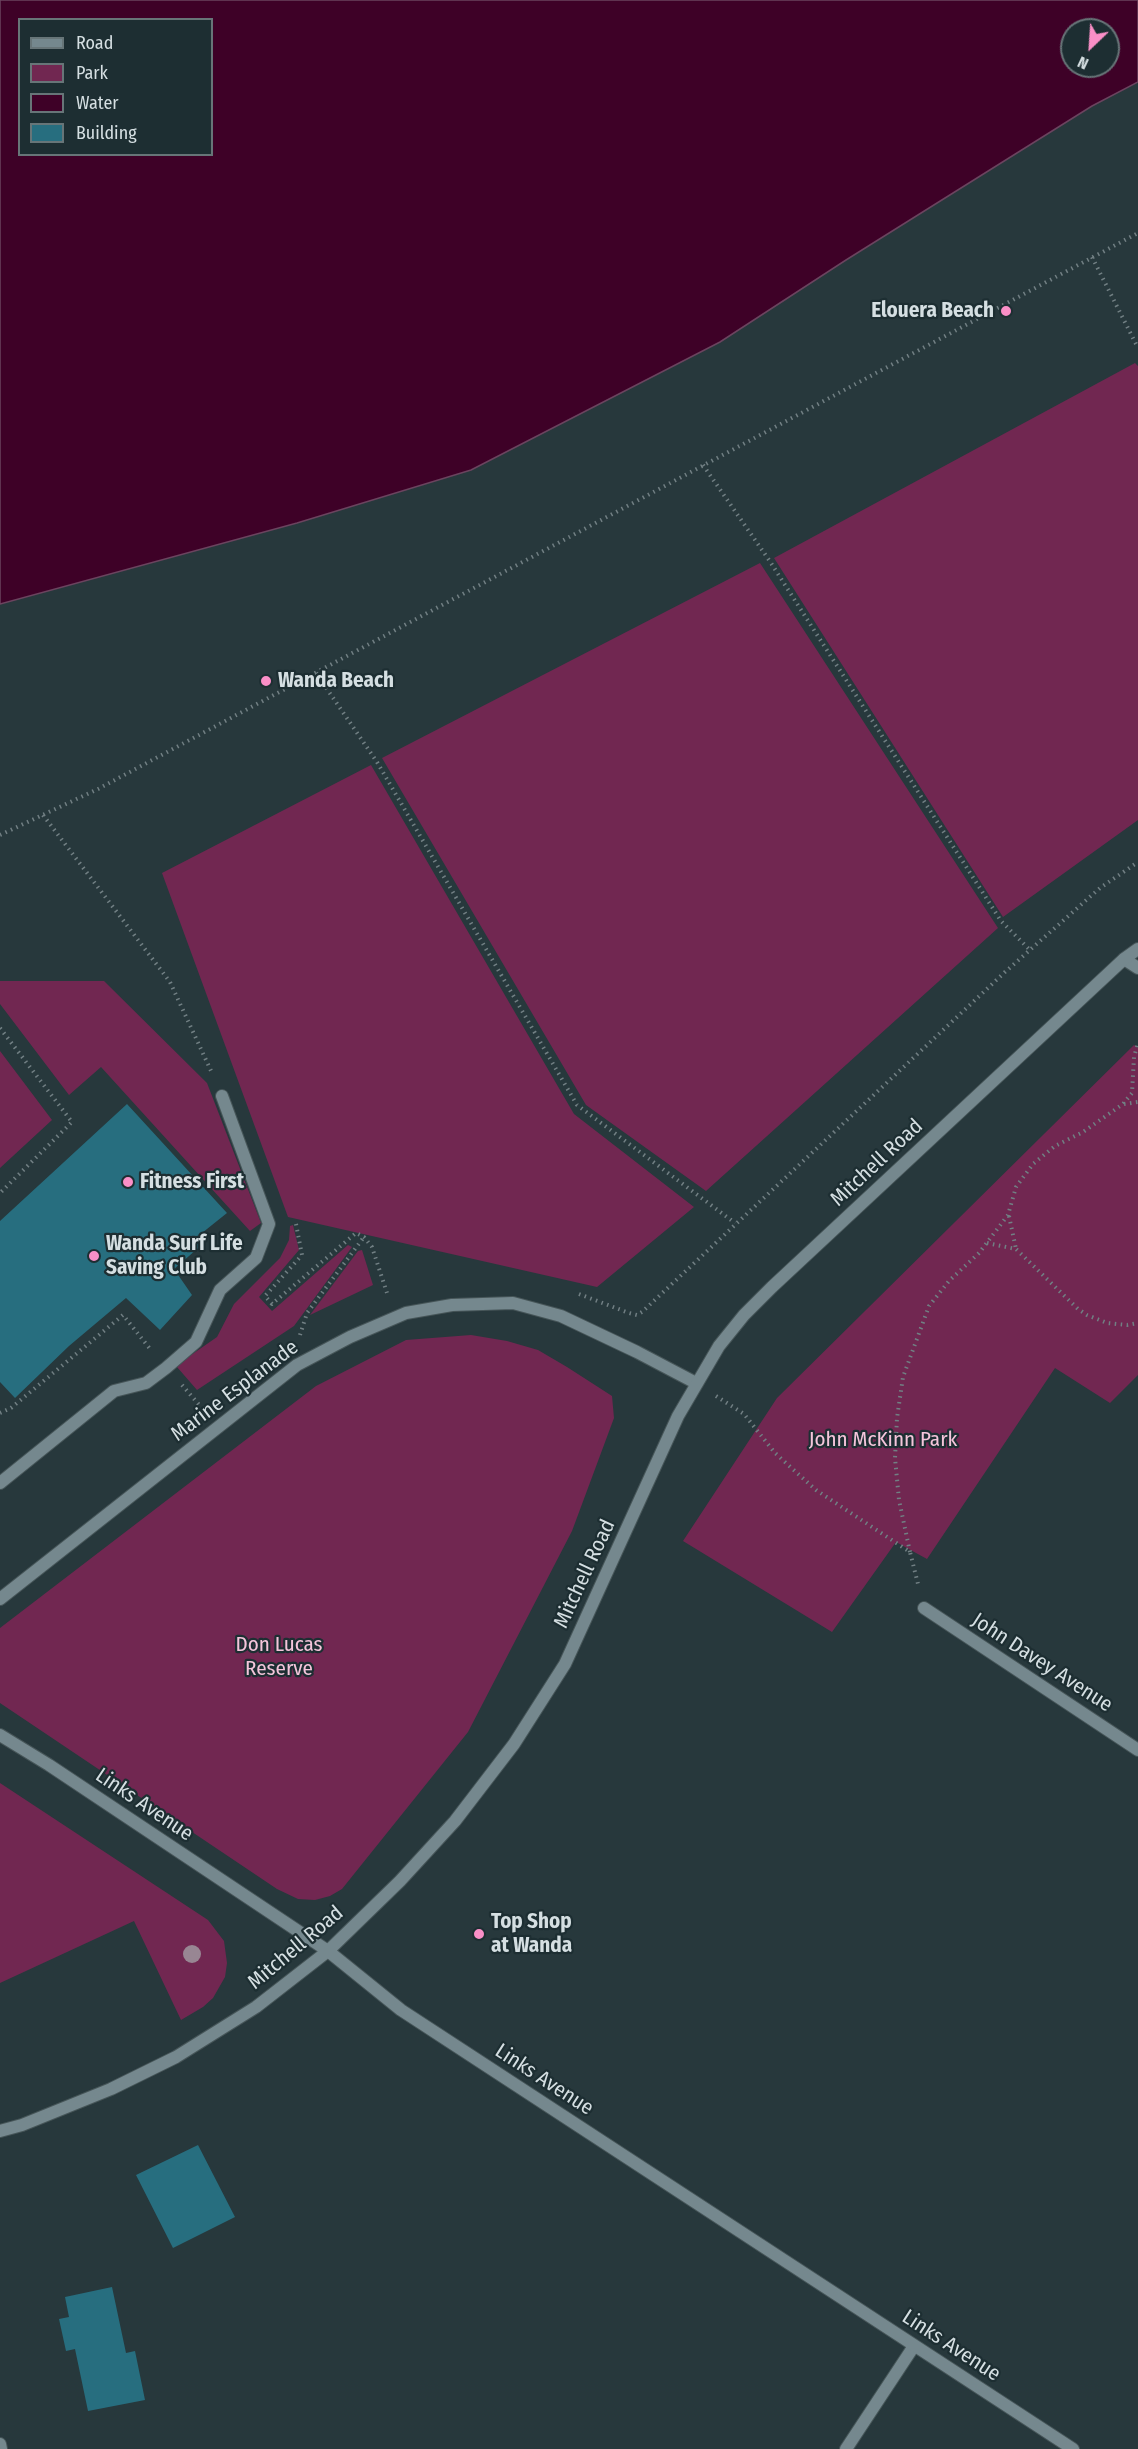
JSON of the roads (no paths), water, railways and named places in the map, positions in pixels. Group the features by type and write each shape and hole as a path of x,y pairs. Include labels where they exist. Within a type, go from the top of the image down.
{"street":[{"name":"Mitchell Road","path":"0,2131 22,2125 111,2090 176,2057 256,2007 328,1951 400,1881 455,1821 514,1744 565,1664 678,1416 719,1346 744,1315 772,1287 1124,959 1138,949"},
{"path":"1124,959 1138,968"},
{"path":"0,1483 114,1391 146,1383 196,1342 220,1290 256,1258 269,1224 222,1096"},
{"name":"Marine Esplanade","path":"0,1599 297,1365 350,1336 406,1314 452,1305 513,1303 561,1316 696,1383"},
{"name":"John Davey Avenue","path":"924,1608 1138,1750"},
{"name":"Links Avenue","path":"0,1735 50,1764 328,1951 401,2010 1073,2449"},
{"path":"846,2449 914,2346"},
{"path":"0,2444 1,2449"}],"water":[{"path":"0,0 1138,0 1138,82 1092,106 720,342 471,470 297,523 0,604"}],"place":[{"name":"Elouera Beach","path":"1006,311"},
{"name":"Wanda Beach","path":"266,681"},
{"name":"Fitness First","path":"128,1182"},
{"name":"Wanda Surf Life Saving Club","path":"94,1256"},
{"name":"Top Shop at Wanda","path":"479,1934"}],"park label":[{"name":"John McKinn Park","path":"883,1440"},
{"name":"Don Lucas Reserve","path":"279,1657"}]}
